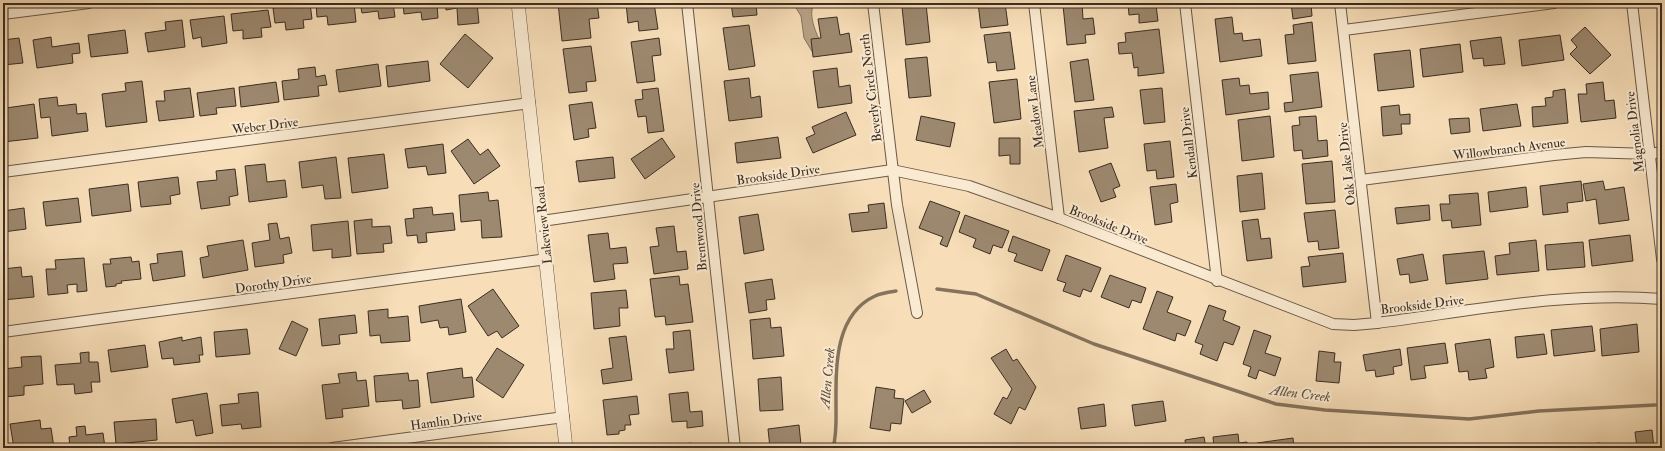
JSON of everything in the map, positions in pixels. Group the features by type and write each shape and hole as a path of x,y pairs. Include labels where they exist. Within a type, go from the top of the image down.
{"street":[{"path":"3,14 90,3"},
{"name":"Lakeview Road","path":"518,3 564,417 566,448"},
{"name":"Brentwood Drive","path":"687,3 735,448"},
{"name":"Beverly Circle North","path":"873,3 892,170 917,313"},
{"name":"Meadow Lane","path":"1034,3 1059,218"},
{"name":"Kendall Drive","path":"1185,3 1217,281"},
{"name":"Oak Lake Drive","path":"1340,3 1377,323"},
{"path":"1344,30 1554,3"},
{"name":"Magnolia Drive","path":"1632,3 1662,259"},
{"name":"Weber Drive","path":"3,172 530,103"},
{"name":"Willowbranch Avenue","path":"1360,180 1554,154 1586,152 1650,154 1662,152"},
{"name":"Brookside Drive","path":"542,221 892,170 969,186 1059,218 1217,281 1334,324 1354,325 1377,323 1564,299 1605,296 1662,299"},
{"name":"Dorothy Drive","path":"3,332 546,259"},
{"name":"Hamlin Drive","path":"332,448 564,417"}],"shaded area":[{"path":"793,3 814,3 812,9 813,21 816,33 824,50 813,53 804,38 801,16"}],"building":[{"path":"310,3 312,19 303,20 304,28 286,30 285,22 275,23 273,8"},
{"path":"316,3 354,3 356,22 328,25 327,16 317,17"},
{"path":"360,3 393,3 395,17 379,19 378,11 362,13"},
{"path":"403,3 437,3 438,18 422,20 421,12 404,14"},
{"path":"445,3 477,3 479,23 458,25 457,8 446,10"},
{"path":"558,3 597,3 599,18 589,19 591,38 562,41"},
{"path":"626,3 654,3 658,29 639,31 638,21 628,23"},
{"path":"731,3 756,3 757,15 733,17"},
{"path":"978,3 1005,3 1008,25 981,28"},
{"path":"1082,3 1083,19 1093,18 1095,34 1085,35 1086,43 1067,45 1063,5"},
{"path":"1128,3 1152,3 1152,5 1156,5 1158,21 1139,23 1139,14 1129,15"},
{"path":"1214,3 1241,3 1241,4 1214,7"},
{"path":"1291,3 1311,3 1312,16 1293,19"},
{"path":"926,4 930,42 906,45 902,7"},
{"path":"268,10 271,27 261,28 262,37 243,39 243,30 233,31 231,14"},
{"path":"224,16 227,43 202,47 201,37 193,39 190,20"},
{"path":"837,17 840,35 849,33 852,52 813,57 811,39 821,38 818,19"},
{"path":"1232,17 1234,34 1242,33 1243,41 1260,39 1262,56 1220,62 1215,19"},
{"path":"182,20 185,47 148,52 145,33 166,30 165,22"},
{"path":"1312,22 1316,61 1288,64 1285,35 1294,34 1293,25"},
{"path":"749,25 755,66 729,70 723,28"},
{"path":"1585,27 1611,55 1590,74 1570,54 1577,47 1571,40"},
{"path":"1159,29 1164,73 1138,76 1138,67 1134,68 1132,53 1119,54 1118,43 1126,42 1125,33"},
{"path":"125,30 128,53 91,57 88,35"},
{"path":"1010,32 1015,69 997,71 996,62 988,63 984,35"},
{"path":"465,34 493,58 468,88 440,64"},
{"path":"1560,35 1564,60 1522,66 1519,40"},
{"path":"51,37 52,47 79,43 80,53 72,54 73,63 37,68 33,40"},
{"path":"1501,37 1505,64 1484,66 1483,58 1473,59 1470,41"},
{"path":"19,38 23,63 3,65 3,40"},
{"path":"659,38 661,55 652,56 655,81 637,83 631,42"},
{"path":"1460,44 1463,72 1423,77 1420,49"},
{"path":"591,46 596,81 586,82 587,91 569,93 563,49"},
{"path":"1410,50 1414,87 1378,91 1374,54"},
{"path":"927,57 931,96 909,98 905,59"},
{"path":"1088,59 1094,100 1075,102 1070,62"},
{"path":"428,61 430,81 388,87 386,66"},
{"path":"378,64 381,86 339,92 336,70"},
{"path":"315,67 316,77 325,75 327,85 318,86 319,96 284,100 282,81 299,79 298,69"},
{"path":"837,68 839,87 850,85 852,103 818,108 813,71"},
{"path":"1318,72 1322,107 1285,112 1284,103 1293,102 1290,75"},
{"path":"749,78 751,98 760,96 762,117 729,121 724,81"},
{"path":"1239,78 1240,86 1249,85 1250,94 1268,92 1269,109 1226,115 1222,80"},
{"path":"1017,79 1021,119 994,123 989,82"},
{"path":"142,81 147,122 106,127 102,94 126,91 125,83"},
{"path":"276,82 279,102 241,107 239,87"},
{"path":"1603,82 1605,101 1614,100 1616,118 1581,122 1578,94 1587,94 1586,84"},
{"path":"190,88 194,117 159,121 156,101 165,101 164,91"},
{"path":"234,88 236,106 216,108 217,114 200,116 197,93"},
{"path":"658,88 664,131 648,133 646,116 638,117 635,100 643,99 642,90"},
{"path":"1162,88 1165,122 1144,124 1140,90"},
{"path":"1565,89 1568,123 1533,127 1532,107 1546,106 1545,98 1553,97 1553,91"},
{"path":"57,97 58,106 76,104 77,114 86,113 88,131 52,136 50,117 41,118 39,99"},
{"path":"592,102 596,128 588,129 589,137 574,140 569,105"},
{"path":"34,104 38,138 3,142 3,117 7,116 6,108"},
{"path":"1517,104 1521,126 1483,131 1480,109"},
{"path":"1399,105 1400,115 1410,114 1410,124 1401,124 1402,134 1383,136 1381,107"},
{"path":"1112,107 1114,117 1104,118 1108,148 1079,152 1074,111"},
{"path":"846,112 856,135 813,153 806,138 815,134 812,127"},
{"path":"921,116 955,123 950,147 916,140"},
{"path":"1270,116 1274,157 1242,161 1238,120"},
{"path":"1316,116 1318,141 1327,140 1328,156 1303,159 1302,150 1294,151 1292,126 1300,125 1299,117"},
{"path":"1469,118 1470,132 1451,134 1449,119"},
{"path":"778,137 781,158 737,163 735,143"},
{"path":"662,138 675,157 645,179 631,159"},
{"path":"999,138 1020,138 1020,164 1010,164 1010,155 999,156"},
{"path":"468,139 480,155 488,149 500,166 474,184 451,151"},
{"path":"1170,141 1174,177 1157,179 1156,170 1147,171 1144,144"},
{"path":"443,144 446,173 428,175 426,166 408,168 405,149"},
{"path":"384,154 388,188 352,193 348,158"},
{"path":"336,157 341,198 325,199 323,185 302,188 299,162"},
{"path":"613,157 615,178 579,182 576,161"},
{"path":"1332,161 1335,202 1306,204 1302,164"},
{"path":"1111,163 1120,186 1113,189 1116,197 1101,202 1089,171"},
{"path":"265,164 267,182 285,180 287,197 249,202 245,166"},
{"path":"235,169 238,195 229,197 230,205 201,209 197,182 217,180 216,171"},
{"path":"1262,173 1265,209 1240,212 1237,176"},
{"path":"178,177 180,194 170,196 171,204 141,207 138,182"},
{"path":"1581,181 1583,201 1567,203 1568,212 1543,215 1540,186"},
{"path":"1603,181 1605,190 1624,187 1629,220 1599,224 1596,199 1586,201 1583,184"},
{"path":"128,184 131,211 92,216 89,189"},
{"path":"1176,184 1178,202 1170,204 1172,222 1155,225 1150,187"},
{"path":"1526,187 1528,207 1490,212 1488,192"},
{"path":"488,192 489,201 498,200 502,237 482,238 481,220 461,222 459,195"},
{"path":"1478,193 1481,225 1452,228 1451,220 1442,221 1440,204 1450,204 1449,195"},
{"path":"78,198 81,222 46,226 43,202"},
{"path":"930,201 960,212 947,247 940,244 943,237 919,228"},
{"path":"884,203 887,228 852,232 849,214 869,212 868,205"},
{"path":"1429,205 1430,220 1397,224 1395,208"},
{"path":"432,207 433,215 453,213 455,230 426,233 427,242 418,243 417,235 407,236 405,219 414,218 413,209"},
{"path":"24,208 26,229 3,232 3,211"},
{"path":"1335,210 1339,248 1319,250 1318,241 1308,242 1304,213"},
{"path":"758,214 764,250 744,254 739,217"},
{"path":"965,215 1009,231 1002,248 993,245 990,254 973,247 976,239 959,232"},
{"path":"372,219 372,227 390,226 392,243 383,244 384,252 357,254 354,221"},
{"path":"1258,219 1261,239 1270,238 1272,258 1247,261 1242,221"},
{"path":"348,221 351,256 332,258 332,249 313,251 311,225"},
{"path":"277,223 280,239 289,237 292,253 283,255 284,263 255,267 252,243 270,240 268,224"},
{"path":"674,226 677,252 686,251 688,269 654,274 650,247 659,246 656,228"},
{"path":"608,233 610,249 626,247 628,263 613,264 615,279 594,282 588,235"},
{"path":"1630,235 1633,261 1592,266 1589,240"},
{"path":"1013,236 1050,250 1042,271 1014,261 1017,254 1008,251"},
{"path":"243,240 248,270 203,278 200,258 209,256 207,246"},
{"path":"1536,240 1539,271 1497,275 1495,256 1510,254 1509,243"},
{"path":"1583,242 1585,267 1547,270 1545,245"},
{"path":"182,251 185,276 153,281 150,264 158,263 157,254"},
{"path":"1484,251 1488,279 1446,284 1443,255"},
{"path":"1343,253 1346,282 1303,287 1301,267 1310,266 1308,257"},
{"path":"1423,254 1428,280 1410,283 1409,274 1400,275 1397,259"},
{"path":"1066,255 1101,268 1091,292 1083,289 1080,297 1063,291 1066,283 1057,280"},
{"path":"131,257 132,262 139,261 141,279 121,281 122,283 116,284 116,286 106,287 103,264 111,264 110,259"},
{"path":"84,258 87,291 77,292 77,284 67,285 68,293 48,295 46,269 56,269 55,260"},
{"path":"21,267 22,277 32,276 34,297 3,300 3,269"},
{"path":"1110,275 1146,288 1141,303 1132,300 1129,308 1101,297"},
{"path":"679,276 680,285 688,284 693,322 666,325 665,316 655,317 650,279"},
{"path":"772,279 775,299 766,300 767,310 749,313 745,283"},
{"path":"493,289 519,326 502,338 497,331 488,336 468,306"},
{"path":"626,290 628,308 619,308 620,326 594,329 591,293"},
{"path":"1157,291 1173,297 1167,312 1191,321 1185,336 1177,333 1175,341 1143,329"},
{"path":"461,299 466,332 449,335 448,327 440,328 438,320 421,323 419,306"},
{"path":"1209,305 1226,311 1223,320 1240,327 1233,345 1224,342 1217,361 1200,354 1203,345 1195,342"},
{"path":"388,309 388,318 408,316 410,341 381,343 380,335 370,336 368,311"},
{"path":"355,315 357,333 339,335 340,344 322,346 319,319"},
{"path":"770,318 771,328 781,327 784,356 753,359 750,320"},
{"path":"292,321 308,329 296,356 279,349"},
{"path":"1637,324 1639,352 1602,356 1600,329"},
{"path":"1592,326 1595,351 1554,356 1551,330"},
{"path":"247,329 250,354 216,357 214,332"},
{"path":"690,330 694,370 669,373 666,349 674,349 673,332"},
{"path":"1254,330 1271,336 1265,353 1281,358 1275,376 1259,370 1256,379 1248,376 1251,367 1243,364"},
{"path":"1544,334 1547,354 1517,358 1515,337"},
{"path":"626,336 632,380 603,384 601,370 613,368 609,338"},
{"path":"182,337 182,341 201,337 203,355 199,355 200,362 174,365 173,358 162,359 159,342"},
{"path":"1490,339 1494,367 1485,369 1487,378 1469,380 1468,371 1459,372 1455,344"},
{"path":"1445,343 1448,363 1424,366 1426,378 1411,380 1407,348"},
{"path":"145,345 148,367 111,372 108,350"},
{"path":"497,348 524,365 503,398 476,380"},
{"path":"1006,349 1013,361 1017,359 1036,387 1025,410 1019,407 1011,424 994,414 1003,397 1007,399 1012,389 991,358"},
{"path":"1400,349 1402,365 1393,367 1394,374 1376,377 1375,370 1366,371 1363,355"},
{"path":"1319,351 1335,353 1334,362 1341,362 1339,383 1316,381"},
{"path":"89,352 89,362 98,362 100,382 91,382 92,392 75,394 74,384 57,385 55,365 81,363 80,353"},
{"path":"41,356 43,384 24,386 24,395 5,397 3,369 22,367 21,357"},
{"path":"462,368 463,378 472,377 474,397 431,403 427,373"},
{"path":"356,372 357,381 366,380 369,406 342,409 343,417 326,419 322,385 340,383 338,374"},
{"path":"408,373 409,381 418,380 420,407 403,409 402,400 376,402 374,376"},
{"path":"781,377 783,410 760,411 758,379"},
{"path":"876,387 895,390 894,398 904,399 901,424 891,423 890,431 870,428"},
{"path":"924,390 931,402 912,413 905,401"},
{"path":"258,392 261,427 242,429 241,424 222,426 220,405 239,403 238,394"},
{"path":"688,392 690,412 702,411 703,426 687,428 687,421 672,422 669,394"},
{"path":"207,393 213,433 196,436 193,420 176,423 172,399"},
{"path":"637,396 639,414 629,415 631,425 625,425 625,430 619,431 619,434 607,435 603,400"},
{"path":"1163,401 1166,421 1135,426 1132,405"},
{"path":"1104,404 1106,426 1081,429 1078,408"},
{"path":"156,419 157,440 116,444 114,422"},
{"path":"40,420 41,429 51,428 54,448 14,448 10,424"},
{"path":"799,425 801,445 795,446 795,448 770,448 768,429"},
{"path":"85,426 86,435 103,433 105,448 70,448 69,437 77,436 76,427"},
{"path":"1652,430 1654,448 1637,448 1635,432"},
{"path":"1238,434 1239,443 1247,442 1248,448 1214,448 1213,437"},
{"path":"1204,437 1206,448 1186,448 1185,440"},
{"path":"1293,438 1294,448 1258,448 1257,443"},
{"path":"691,443 692,448 670,448 670,446"},
{"path":"1600,443 1600,448 1581,448 1580,445"}],"waterway":[{"name":"Allen Creek","path":"937,289 976,294 1094,344 1276,404 1325,410 1469,419 1539,411 1655,405"},
{"name":"Allen Creek","path":"833,448 836,426 836,375 840,344 845,329 852,316 862,305 877,295 896,291"}]}
